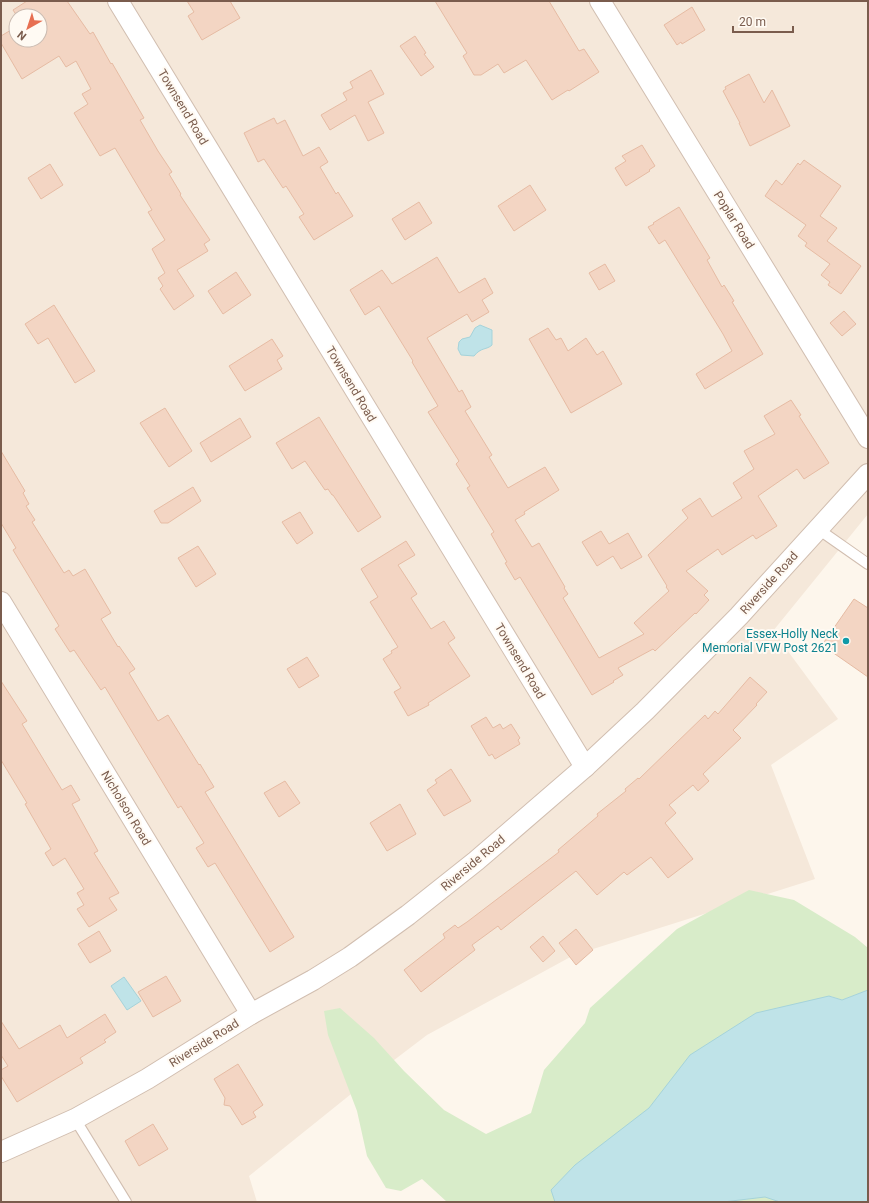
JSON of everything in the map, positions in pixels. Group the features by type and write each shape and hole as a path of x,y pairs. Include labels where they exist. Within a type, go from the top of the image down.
{"street":[{"name":"Townsend Road","path":"118,1 585,767"},
{"name":"Poplar Road","path":"600,1 868,438"},
{"name":"Riverside Road","path":"1,1152 75,1120 147,1079 251,1014 313,980 350,957 408,915 476,861 585,767 645,711 739,616 868,474"},
{"name":"Nicholson Road","path":"1,602 251,1014"}],"lane":[{"path":"818,529 868,564"},
{"path":"75,1120 126,1202"}],"shaded area":[{"path":"1,1 868,1 868,514 773,631 838,719 771,765 815,879 574,955 427,1035 249,1176 257,1202 1,1202"}],"green space":[{"path":"749,890 794,900 855,937 868,948 868,990 842,1000 830,996 868,1202 447,1202 422,1179 401,1191 386,1188 367,1156 357,1111 328,1035 324,1011 340,1008 374,1038 404,1071 444,1110 486,1134 531,1113 544,1070 585,1023 590,1008 677,929"}],"water":[{"path":"480,325 492,330 492,345 479,351 474,356 461,355 458,349 459,342 462,339 470,337 475,328"},
{"path":"124,977 141,1001 127,1010 111,986"},
{"path":"868,990 868,1202 780,1202 765,1197 723,1202 555,1202 551,1190 575,1165 649,1108 690,1055 756,1013 829,996 842,1000"}],"building":[{"path":"27,1 67,1 90,34 93,32 144,118 140,120 172,172 169,174 181,194 180,195 210,240 204,244 208,251 177,270 194,296 174,310 160,289 163,286 158,278 165,273 152,249 165,240 148,212 152,210 115,148 100,156 74,113 88,104 82,94 91,89 76,61 66,67 59,56 22,79 1,43 1,36 8,32 8,48 48,48 48,8 16,8"},
{"path":"187,1 230,1 240,18 202,40 188,16 194,12"},
{"path":"435,1 549,1 579,51 584,49 599,72 552,100 526,60 504,73 498,64 481,75 474,75 463,56 467,53"},
{"path":"692,7 705,30 682,44 681,42 677,45 664,25"},
{"path":"415,36 426,53 424,54 434,67 421,76 400,46"},
{"path":"371,70 384,94 368,102 384,133 368,141 355,115 330,130 321,115 347,100 343,93 353,88 350,82"},
{"path":"749,74 764,103 772,90 790,126 750,146 723,91 726,89 725,87"},
{"path":"274,118 277,124 285,120 303,156 319,147 328,162 320,167 336,194 338,192 353,216 314,240 299,217 304,214 286,186 283,188 264,159 258,162 244,133"},
{"path":"642,145 655,166 649,170 650,171 626,186 615,168 626,161 622,156"},
{"path":"804,160 841,186 820,216 837,228 827,241 861,266 841,294 828,285 830,282 821,275 830,264 805,246 807,243 798,236 806,225 765,196 776,180 782,185 798,163 800,165"},
{"path":"50,164 63,185 41,199 28,178"},
{"path":"530,185 546,210 514,231 498,206"},
{"path":"419,202 432,223 405,240 392,219"},
{"path":"679,207 710,258 707,260 722,287 724,285 734,301 732,302 763,354 705,389 696,374 732,351 665,240 659,244 648,227"},
{"path":"437,257 459,293 485,278 493,293 482,300 489,312 472,322 467,314 427,338 459,392 462,390 471,407 465,411 492,455 489,457 508,488 545,467 559,490 524,512 525,514 515,520 532,547 539,543 565,587 564,588 568,594 563,598 599,658 644,634 634,623 669,591 648,555 688,518 682,510 700,498 712,517 742,498 733,483 754,469 744,451 775,434 764,416 791,400 801,415 799,416 829,463 804,479 797,469 758,496 777,526 756,539 753,535 722,555 718,549 686,571 708,591 704,595 709,600 696,614 695,613 655,651 653,649 618,668 623,675 592,695 520,577 515,580 505,563 507,562 491,534 494,532 467,488 470,486 456,464 459,461 428,412 438,406 412,362 413,361 379,306 365,315 350,290 382,270 392,284"},
{"path":"605,264 615,281 599,290 589,273"},
{"path":"236,272 251,295 223,314 208,291"},
{"path":"54,305 95,371 75,383 48,338 38,344 25,324"},
{"path":"844,311 856,324 842,336 830,323"},
{"path":"548,328 556,340 561,338 568,351 586,338 597,355 603,351 622,384 571,413 529,339"},
{"path":"272,339 283,356 277,360 282,369 245,391 229,366"},
{"path":"165,408 192,451 169,467 140,423"},
{"path":"319,417 381,517 358,532 333,495 328,489 325,490 305,461 292,469 276,443"},
{"path":"240,418 251,437 211,462 200,443"},
{"path":"1,451 25,491 23,493 29,504 26,506 35,520 32,522 64,573 69,570 73,576 85,569 111,613 101,619 118,647 119,646 135,669 129,673 158,721 168,715 214,787 205,792 294,937 270,952 215,863 208,867 196,848 204,843 181,806 178,808 105,687 101,690 74,650 70,652 55,629 59,626 13,550 16,548 1,523"},
{"path":"193,487 201,501 168,523 161,523 154,511"},
{"path":"300,512 313,533 297,544 282,522"},
{"path":"601,531 609,544 628,533 642,557 621,569 613,556 597,566 582,542"},
{"path":"406,541 415,555 398,565 417,594 411,598 431,629 444,621 455,638 448,643 470,676 428,703 429,705 408,716 394,692 401,688 383,659 392,653 391,651 398,647 370,602 378,597 361,569"},
{"path":"198,546 216,574 196,587 178,558"},
{"name":"Essex-Holly Neck Memorial VFW Post 2621","path":"854,599 868,608 868,677 822,645"},
{"path":"307,657 319,676 299,688 287,669"},
{"path":"750,677 767,692 756,704 757,705 733,730 741,738 703,774 709,781 698,791 693,785 669,805 676,813 665,823 693,859 668,878 651,857 627,875 624,872 597,895 576,871 501,930 498,926 472,945 475,950 421,992 404,970 445,938 443,934 455,925 458,928 467,922 559,852 558,850 598,816 597,814 626,791 625,789 638,778 639,779 705,715 708,719 715,711 718,714"},
{"path":"1,681 27,721 22,724 62,790 71,785 80,800 72,804 98,851 94,853 119,893 109,898 117,910 89,927 77,909 84,905 77,893 84,889 65,858 53,866 45,853 51,849 25,804 27,803 1,760"},
{"path":"486,717 493,728 500,724 503,729 511,724 520,738 518,740 520,744 495,759 492,754 489,756 471,726"},
{"path":"451,769 471,801 444,816 427,790 437,783 435,780"},
{"path":"285,781 300,803 279,817 264,793"},
{"path":"400,804 416,834 387,851 370,823"},
{"path":"576,929 593,950 576,965 559,943"},
{"path":"99,931 111,951 90,963 78,944"},
{"path":"543,936 555,951 543,962 530,947"},
{"path":"166,976 181,1001 153,1017 138,992"},
{"path":"105,1014 116,1032 104,1040 106,1042 80,1058 83,1063 17,1102 1,1076 1,1070 8,1066 1,1055 1,1021 19,1049 60,1025 67,1038"},
{"path":"238,1064 263,1105 253,1112 256,1117 242,1125 230,1106 224,1105 225,1098 214,1079"},
{"path":"153,1124 168,1149 139,1166 125,1141"}],"place":[{"name":"Essex-Holly Neck Memorial VFW Post 2621","path":"846,641"}]}
